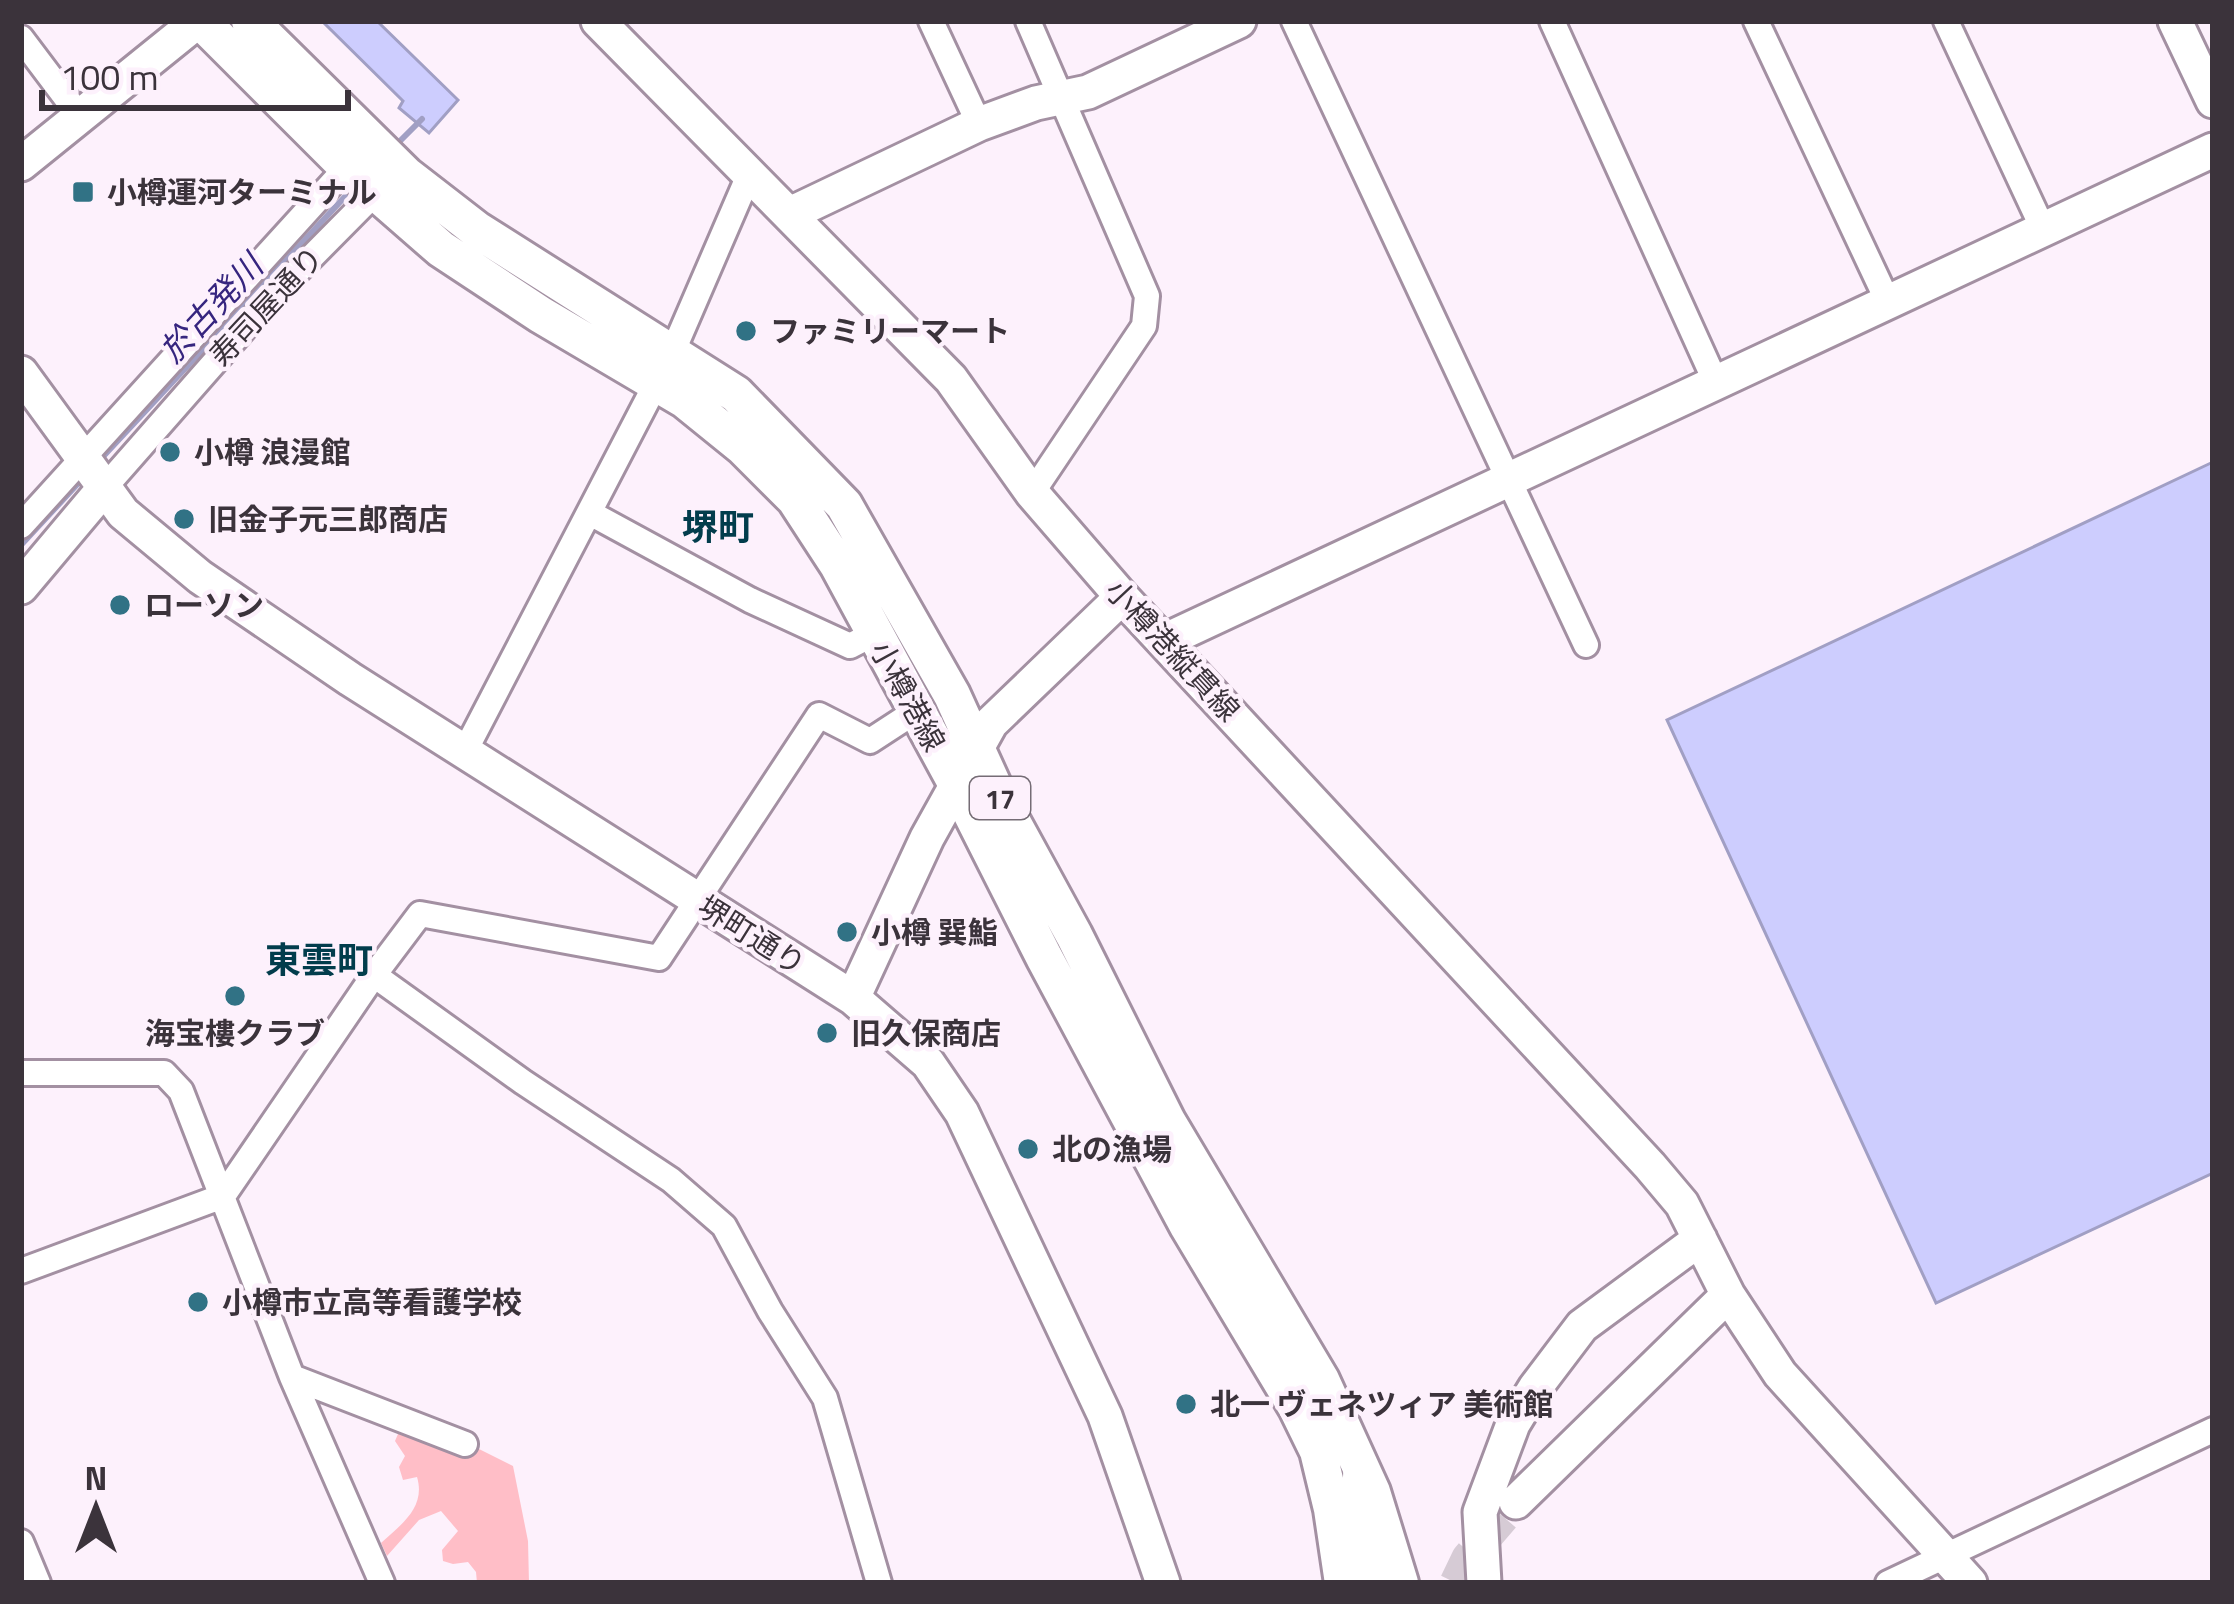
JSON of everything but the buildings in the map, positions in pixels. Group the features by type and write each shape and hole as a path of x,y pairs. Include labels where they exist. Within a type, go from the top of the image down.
{"main road":[{"name":"小樽港線","path":"200,21 391,184 441,249 487,282 664,366 736,394 844,505 952,695 1167,1121 1321,1380 1360,1466 1400,1583"},
{"name":"小樽港線","path":"250,21 357,152"},
{"name":"小樽港線","path":"664,366 795,499 838,565 1119,1101 1297,1408 1318,1451 1342,1583"}],"street":[{"path":"21,164 200,21"},
{"name":"小樽港縦貫線","path":"598,21 951,380 1032,494 1122,597 1650,1166 1682,1204 1728,1295 1780,1374 1970,1583"},
{"path":"931,21 979,124"},
{"path":"1028,21 1147,296 1144,326 1032,494"},
{"path":"790,214 979,124 1088,92 1240,21"},
{"path":"1294,21 1586,645"},
{"path":"1552,21 1716,383"},
{"path":"1756,21 1888,302"},
{"path":"1946,21 2043,230"},
{"path":"2175,21 2213,101"},
{"path":"21,38 79,115"},
{"path":"1164,640 2213,150"},
{"name":"寿司屋通り","path":"21,586 96,472 357,152"},
{"path":"465,751 664,366 749,175"},
{"name":"寿司屋通り","path":"21,526 96,472 391,184"},
{"name":"堺町通り","path":"21,373 123,512 200,577 853,998 928,1063 962,1113 1105,1416 1163,1583"},
{"path":"590,513 750,600 850,646 873,634"},
{"path":"853,998 956,783 991,723 1122,597"},
{"path":"21,1271 223,1196 420,914 659,958 819,715 870,741 916,711"},
{"path":"374,975 671,1180 724,1226 825,1398 879,1583"},
{"path":"21,1073 164,1073 181,1091 292,1377 382,1583"},
{"path":"1484,1583 1480,1512 1513,1424 1535,1388 1582,1326 1700,1239"},
{"path":"1516,1502 1728,1295"},
{"path":"292,1377 464,1444"},
{"path":"1888,1583 2213,1430"},
{"path":"1360,1466 1358,1504 1370,1583"},
{"path":"21,1542 38,1583"}],"shaded area":[{"path":"401,1427 479,1449 513,1466 528,1541 529,1583 477,1583 468,1562 443,1561 442,1550 458,1531 441,1511 419,1520 387,1556 381,1543 410,1514 419,1488 417,1477 403,1480 399,1467 405,1456 395,1441"}],"water":[{"path":"322,21 377,21 458,100 429,133 399,108 403,101"},
{"path":"2213,462 2213,1173 1936,1303 1667,720"}],"waterway":[{"name":"於古発川","path":"393,148 422,119"},
{"name":"於古発川","path":"97,463 354,187"},
{"name":"於古発川","path":"21,545 84,477"}],"tunnel":[{"path":"1456,1583 1468,1558 1516,1502"}],"place":[{"name":"小樽運河ターミナル","path":"83,192"},
{"name":"ファミリーマート","path":"746,331"},
{"name":"小樽 浪漫館","path":"170,452"},
{"name":"旧金子元三郎商店","path":"184,519"},
{"name":"ローソン","path":"120,605"},
{"name":"小樽 巽鮨","path":"847,932"},
{"name":"海宝樓クラブ","path":"235,996"},
{"name":"旧久保商店","path":"827,1033"},
{"name":"北の漁場","path":"1028,1149"},
{"name":"小樽市立高等看護学校","path":"198,1302"},
{"name":"北一 ヴェネツィア 美術館","path":"1186,1404"}],"district":[{"name":"堺町","path":"718,526"},
{"name":"東雲町","path":"319,959"}]}
